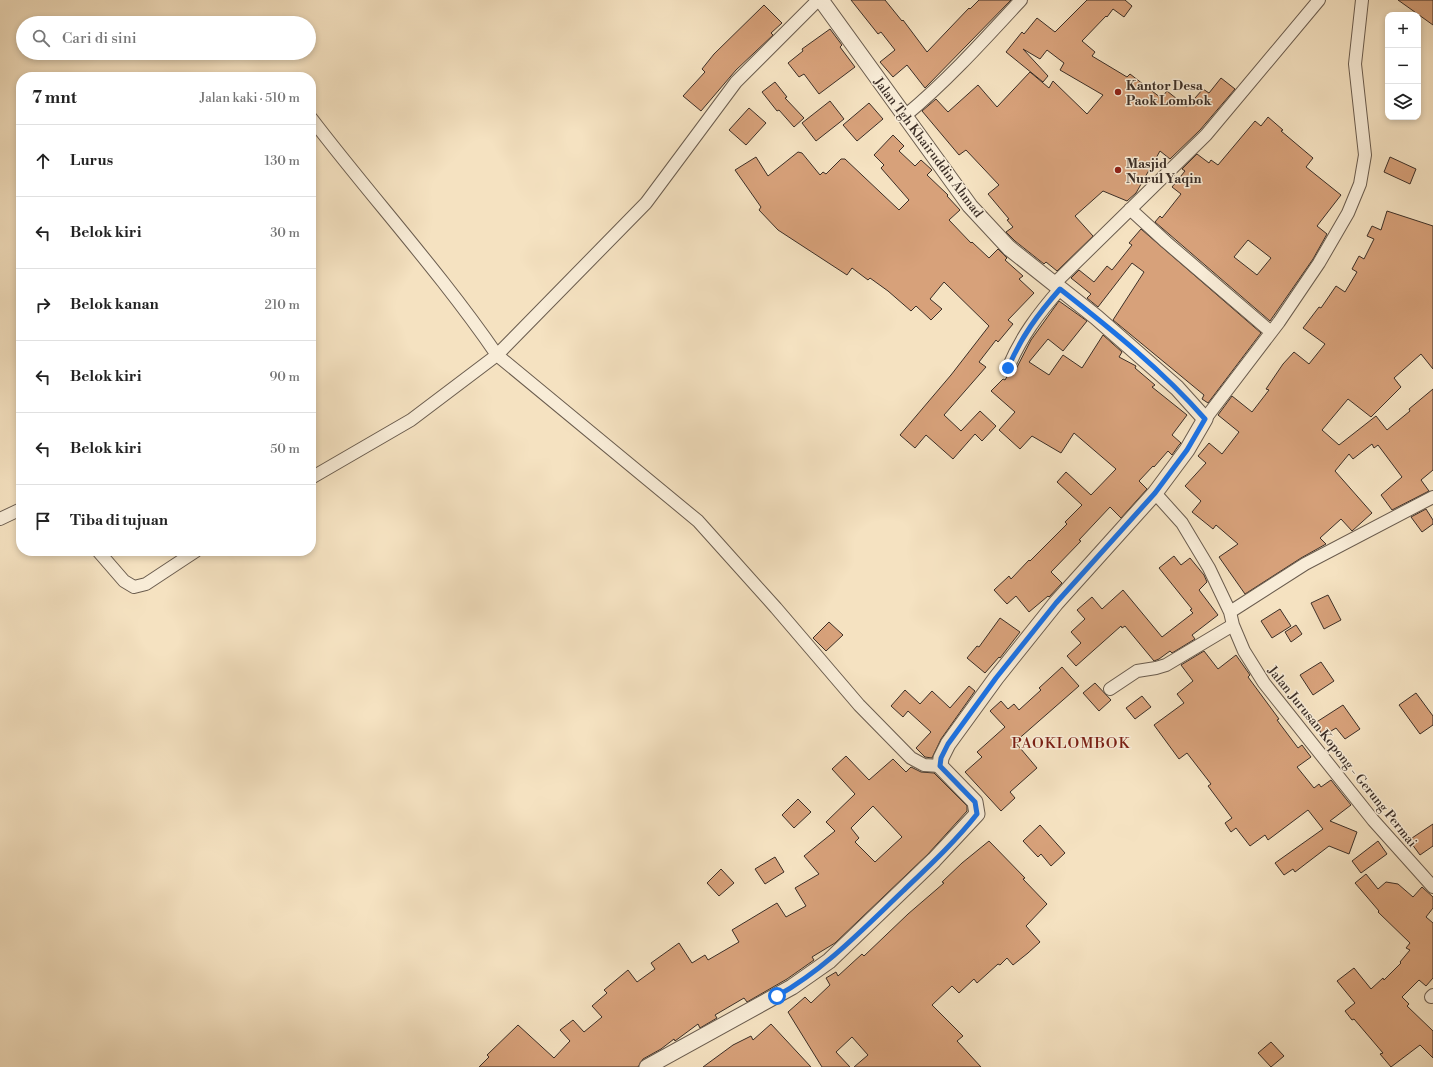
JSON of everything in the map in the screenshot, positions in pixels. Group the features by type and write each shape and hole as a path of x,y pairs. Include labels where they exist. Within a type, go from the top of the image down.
{"street":[{"name":"Jalan Tgh Khairuddin Ahmad","path":"820,0 906,115 970,206 1009,248 1096,317 1177,388 1205,419"},
{"path":"316,475 411,420 497,355 646,203 736,82 820,0"},
{"path":"906,115 929,96 969,57 1021,0"},
{"path":"1008,368 1018,344 1057,286 1130,209 1206,135 1318,0"},
{"path":"940,766 941,758 948,744 996,678 1056,603 1155,493 1187,450 1205,419 1271,332 1319,262 1348,213 1360,184 1365,155 1355,64 1362,0"},
{"path":"316,124 472,319 497,355 698,521 776,608 859,705 911,758 924,764 940,766 975,802 977,811 970,823 850,942 810,975 787,990 647,1067"},
{"path":"1130,209 1166,242 1271,332"},
{"name":"Jalan Jurusan Kopong - Gerung Permai","path":"1155,493 1186,530 1209,568 1230,612 1233,625 1244,651 1264,683 1373,820 1433,887"},
{"path":"1230,612 1305,564 1433,497"},
{"path":"0,519 16,511"},
{"path":"102,556 124,581 134,587 146,584 188,556"},
{"path":"1110,689 1137,671 1166,665 1233,625"}],"building":[{"path":"851,0 885,0 902,21 903,20 927,52 969,8 970,9 979,0 1011,0 925,88 907,65 893,77 880,62 895,50 881,32 878,34"},
{"path":"1087,0 1125,0 1132,6 1124,17 1113,9 1107,17 1106,16 1082,41 1095,52 1092,56 1127,77 1130,74 1161,98 1167,91 1187,107 1203,89 1209,93 1221,78 1235,89 1200,130 1170,159 1160,151 1136,193 1127,201 1103,191 1075,216 1093,236 1057,271 1046,262 1044,264 1006,232 1013,227 1007,220 1009,219 988,194 999,185 966,150 959,155 922,111 936,99 948,112 978,85 997,107 1030,72 1049,88 1053,81 1087,114 1103,95 1060,70 1064,63 1047,50 1040,59 1023,49 1048,76 1043,82 1006,52 1022,32 1024,34 1037,18 1055,32"},
{"path":"1398,0 1433,0 1433,25 1421,16 1421,12 1415,12"},
{"path":"764,5 782,23 771,33 773,35 736,70 701,111 683,96 705,72 702,69 714,54"},
{"path":"830,29 842,45 840,47 855,67 819,94 804,74 799,77 788,63 803,51 802,49"},
{"path":"775,82 787,97 785,98 804,118 794,127 779,110 777,111 762,92"},
{"path":"830,101 844,119 816,141 802,123"},
{"path":"869,103 883,119 857,141 843,125"},
{"path":"749,108 766,123 746,145 729,130"},
{"path":"1268,117 1283,130 1281,131 1313,158 1306,167 1341,195 1317,226 1327,234 1313,259 1270,321 1155,222 1160,216 1162,218 1181,194 1172,187 1185,171 1182,169 1197,154 1209,163 1211,160 1218,165 1255,121 1261,126","holes":["1248,240 1271,258 1257,275 1234,257"]},
{"path":"893,135 904,146 899,151 915,166 921,160 932,170 927,175 948,195 947,196 960,210 949,220 971,243 972,242 989,258 998,249 1007,258 1005,260 1023,276 1019,279 1034,293 1008,320 1013,324 998,342 996,340 979,362 986,367 944,415 961,431 980,411 996,426 982,441 975,434 953,459 926,435 915,448 900,435 951,375 989,326 944,282 930,299 942,309 931,320 916,306 911,311 888,291 870,278 868,280 852,268 847,275 778,230 759,210 761,207 735,170 756,157 768,176 798,152 802,153 820,175 823,172 826,174 841,159 845,159 899,210 909,200 881,168 884,165 874,155"},
{"path":"1390,157 1416,169 1410,184 1384,172"},
{"path":"1387,211 1433,226 1433,369 1421,354 1394,378 1401,387 1371,417 1348,399 1322,430 1339,445 1376,416 1387,430 1433,389 1433,470 1421,480 1429,491 1392,510 1381,495 1402,477 1378,445 1374,448 1372,444 1353,459 1349,454 1335,471 1372,513 1352,531 1341,519 1320,538 1326,544 1301,558 1245,594 1219,557 1238,544 1216,525 1213,529 1192,512 1201,501 1185,486 1206,463 1198,456 1209,443 1222,454 1239,432 1218,415 1232,396 1252,412 1269,390 1266,389 1283,364 1294,352 1309,364 1325,344 1303,328 1319,307 1321,308 1336,286 1345,292 1357,272 1352,269 1359,256 1364,259 1374,239 1367,236 1372,226 1381,230"},
{"path":"1141,229 1261,333 1208,403 1202,399 1204,395 1113,320 1144,272 1132,263 1098,307 1087,298 1091,294 1071,278 1079,270 1094,282 1107,266 1112,270 1132,245 1129,243"},
{"path":"1059,301 1087,321 1063,351 1048,339 1029,362 1049,375 1063,355 1082,368 1103,335 1122,352 1119,357 1136,366 1135,368 1155,385 1152,387 1187,415 1172,435 1181,443 1172,455 1168,451 1139,481 1147,489 1121,518 1110,507 1079,540 1081,541 1051,572 1062,583 1049,597 1048,596 1029,612 1016,596 1007,604 994,590 1009,576 1011,579 1029,560 1030,561 1067,524 1065,522 1082,505 1057,482 1066,472 1091,495 1116,469 1074,433 1061,453 1032,436 1020,449 999,430 1015,412 991,391 1003,379 1005,380 1008,375 1015,371 1031,340"},
{"path":"1426,509 1433,520 1433,524 1422,532 1411,517"},
{"path":"1174,556 1181,565 1190,558 1204,575 1207,582 1199,590 1218,615 1192,635 1195,639 1172,653 1170,651 1154,661 1125,626 1122,628 1121,626 1076,666 1067,656 1081,643 1071,632 1085,619 1077,610 1092,597 1102,609 1123,590 1162,637 1193,613 1190,610 1192,609 1159,568"},
{"path":"1328,595 1341,620 1324,629 1311,603"},
{"path":"1280,609 1291,626 1272,638 1261,621"},
{"path":"1000,618 1020,632 1000,658 999,657 985,673 967,658 977,646 979,647"},
{"path":"829,622 843,635 826,651 813,638"},
{"path":"1296,625 1302,634 1291,642 1285,632"},
{"path":"1204,651 1218,669 1236,655 1250,675 1248,677 1279,719 1277,720 1298,748 1302,745 1311,757 1297,767 1314,788 1319,784 1321,787 1331,780 1351,805 1330,821 1357,832 1349,854 1329,846 1295,872 1293,869 1284,875 1275,863 1323,829 1308,810 1268,840 1265,835 1250,846 1236,828 1231,832 1225,823 1232,818 1208,786 1211,784 1187,753 1179,759 1154,725 1184,703 1177,694 1193,681 1181,665"},
{"path":"1321,662 1334,681 1313,695 1300,675"},
{"path":"1062,667 1079,686 1015,742 1037,768 1010,792 1015,798 1001,811 965,772 982,757 977,752 1005,727 990,711 1001,701 1008,709 1014,704 1019,710 1041,690 1039,688"},
{"path":"1095,683 1111,700 1099,711 1083,693"},
{"path":"969,686 975,691 941,739 932,758 925,757 916,748 931,732 908,711 903,717 891,706 905,690 920,704 932,691 950,708"},
{"path":"1416,693 1433,716 1433,725 1420,734 1399,705"},
{"path":"1142,696 1151,707 1135,719 1126,708"},
{"path":"1343,705 1360,729 1345,739 1336,728 1323,736 1315,723"},
{"path":"846,756 869,780 893,759 906,772 911,767 921,772 934,773 967,806 967,811 928,854 835,943 812,957 814,960 787,979 747,1002 744,998 715,1015 717,1018 700,1028 698,1024 675,1041 674,1039 661,1049 643,1059 638,1067 479,1067 489,1057 487,1055 518,1025 554,1058 570,1041 560,1030 573,1020 584,1032 602,1017 592,1006 607,993 604,990 628,970 637,982 655,969 651,963 679,943 692,963 705,955 708,960 739,942 732,930 777,903 786,917 806,906 795,888 819,874 804,856 835,831 826,822 855,794 832,769","holes":["873,806 902,837 875,862 855,842 859,838 851,828"]},
{"path":"798,799 811,812 794,828 782,815"},
{"path":"1433,824 1433,846 1420,855 1409,840"},
{"path":"1040,825 1065,853 1051,866 1041,854 1038,857 1023,841"},
{"path":"989,841 1025,878 1023,879 1047,904 1026,926 1040,942 1028,953 1013,965 1007,958 977,983 974,979 959,993 952,986 932,1005 963,1036 957,1041 981,1067 854,1067 868,1055 852,1037 836,1052 850,1067 822,1067 788,1012 805,997 811,1003 830,985 826,978 836,972 838,976 862,954 864,956 908,914 944,883 942,882 962,863"},
{"path":"1378,841 1387,854 1361,873 1352,861"},
{"path":"775,857 784,872 765,884 755,869"},
{"path":"721,869 734,883 719,896 707,883"},
{"path":"1366,874 1378,889 1386,882 1398,884 1413,897 1422,887 1433,897 1433,908 1426,917 1433,923 1433,978 1426,986 1419,980 1402,997 1409,1004 1407,1006 1433,1031 1433,1058 1420,1045 1391,1067 1380,1054 1383,1053 1354,1019 1352,1020 1345,1011 1355,1003 1337,981 1354,968 1371,989 1383,978 1384,980 1401,963 1400,962 1410,950 1406,948 1410,943 1378,912 1379,911 1355,883"},
{"path":"771,1024 811,1067 703,1067 733,1045 751,1036 753,1040"},
{"path":"1271,1042 1284,1056 1271,1067 1258,1053"}],"place":[{"name":"Kantor Desa Paok Lombok","path":"1118,92"},
{"name":"Masjid Nurul Yaqin","path":"1118,170"}],"district":[{"name":"PAOKLOMBOK","path":"1071,743"}],"route":[{"path":"777,996 829,961 850,942 934,860 977,814 975,802 940,766 942,754 996,678 1056,603 1155,493 1187,450 1205,419 1177,388 1096,317 1060,289 1043,308 1018,344 1008,368"}]}
